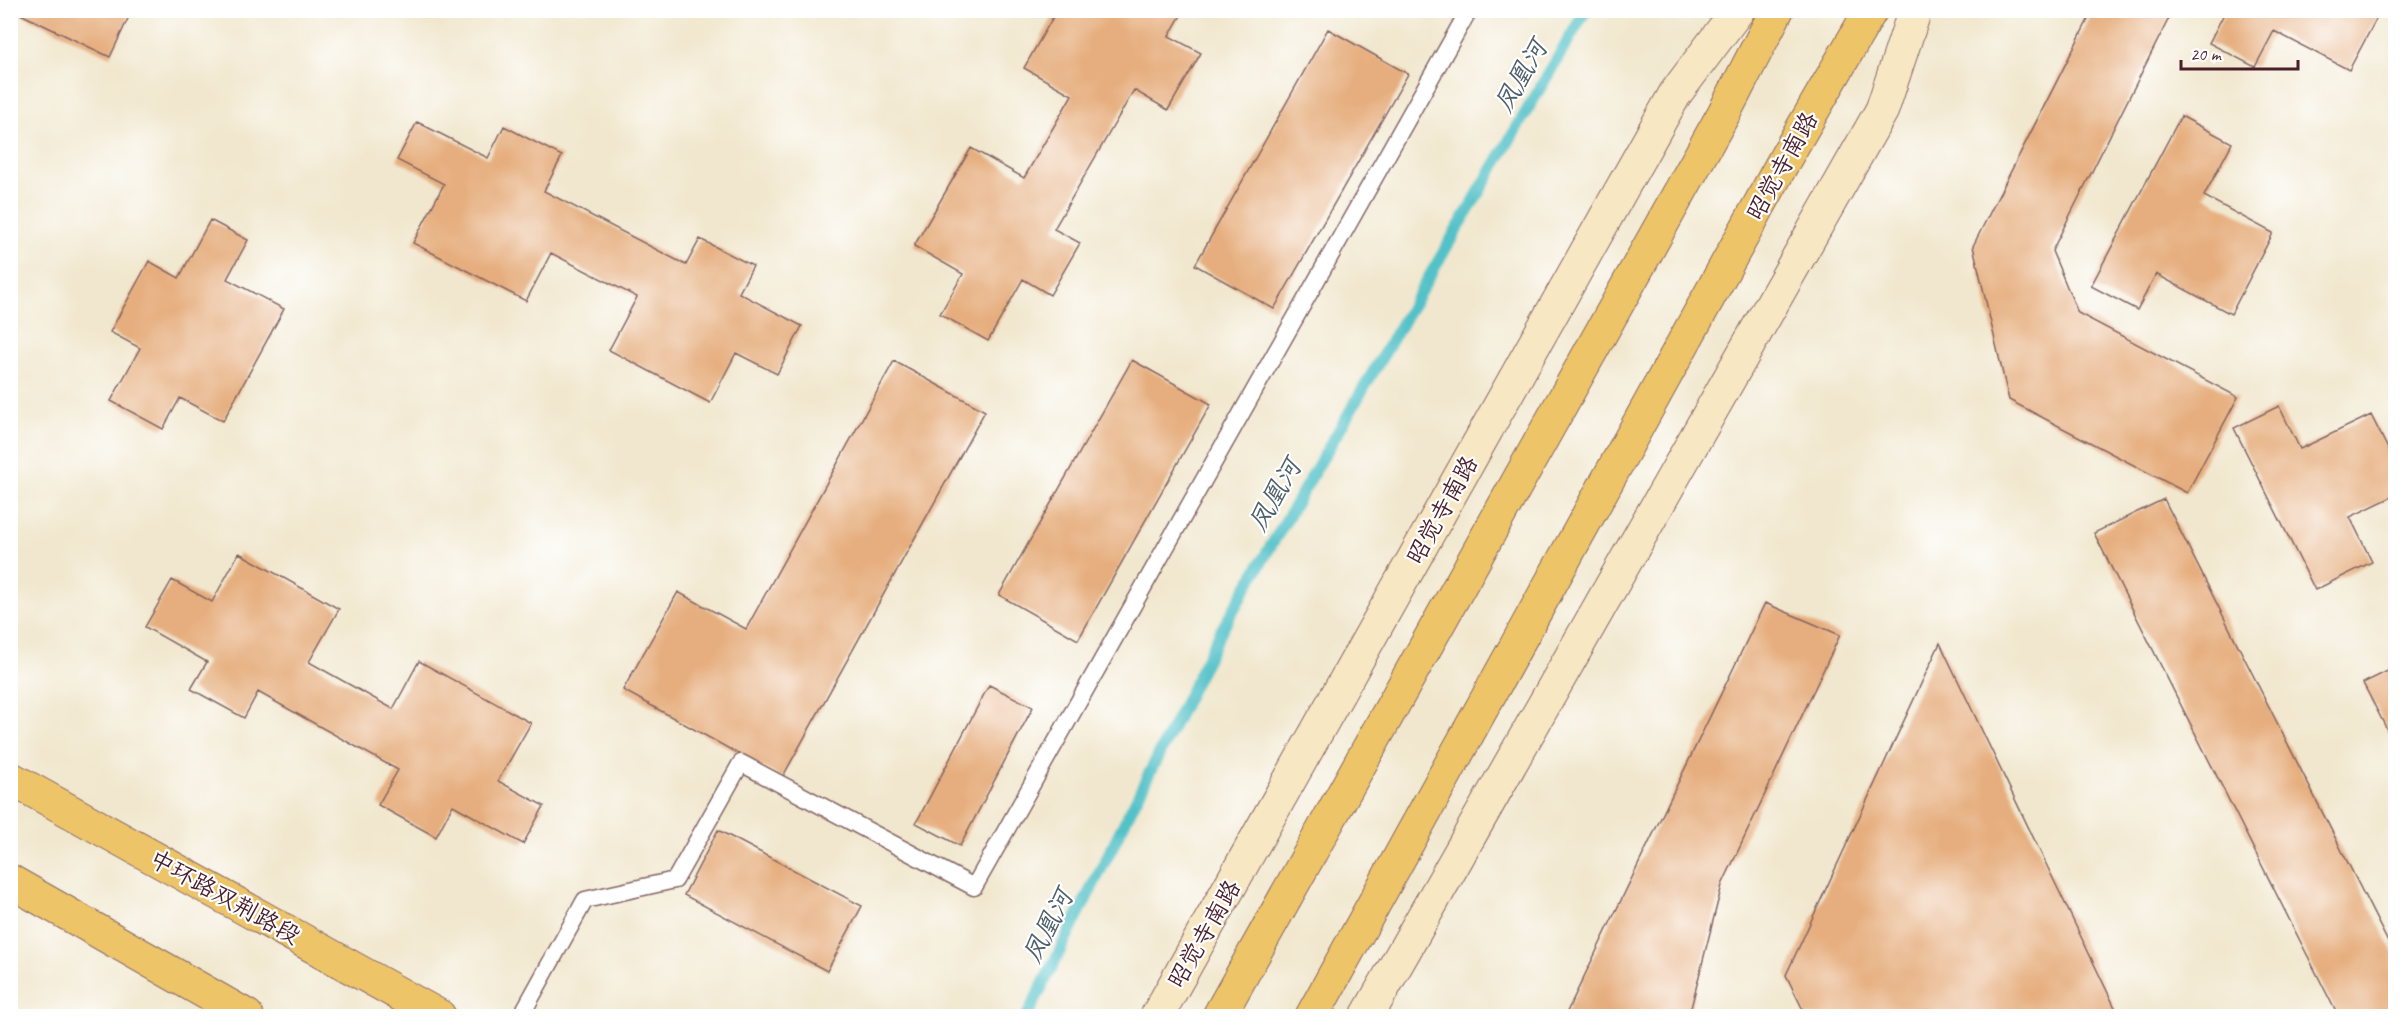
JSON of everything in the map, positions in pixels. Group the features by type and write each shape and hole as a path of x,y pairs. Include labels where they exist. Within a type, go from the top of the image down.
{"main road":[{"path":"1218,1017 1724,113 1777,10"},
{"name":"昭觉寺南路","path":"1312,1017 1787,155 1871,10"},
{"name":"中环路双荆路段","path":"10,778 439,1017"},
{"path":"10,881 247,1017"}],"street":[{"name":"昭觉寺南路","path":"1157,1017 1675,94 1738,10"},
{"path":"1367,1017 1882,110 1915,10"}],"lane":[{"path":"521,1017 585,900 675,880 741,763 974,887 1469,10"}],"building":[{"path":"12,10 132,10 110,57"},
{"path":"1057,10 1184,10 1169,36 1201,53 1168,110 1134,90 1054,229 1080,243 1050,295 1023,279 988,341 940,314 963,274 914,246 971,148 1024,178 1072,95 1024,68"},
{"path":"2093,10 2173,10 2052,251 2078,313 2238,397 2187,493 2009,400 1973,246"},
{"path":"2226,10 2381,10 2349,70 2274,31 2255,67 2209,43"},
{"path":"1328,29 1408,74 1274,309 1195,265"},
{"path":"2181,116 2232,143 2204,196 2273,233 2231,314 2156,274 2137,310 2091,286"},
{"path":"417,122 488,158 504,126 562,156 544,191 686,265 700,239 753,266 739,293 802,326 777,374 736,353 710,403 609,350 637,297 551,253 526,301 413,243 444,184 397,160"},
{"path":"210,220 248,240 227,279 284,309 223,421 180,398 163,429 111,401 140,348 110,332 149,261 179,278"},
{"path":"1132,360 1211,404 1078,640 999,595"},
{"path":"894,361 985,411 782,778 623,690 678,592 746,629"},
{"path":"2279,406 2300,449 2371,415 2396,465 2396,495 2350,517 2372,562 2315,590 2234,428"},
{"path":"2164,499 2396,958 2396,1016 2338,1016 2094,533"},
{"path":"239,553 339,609 309,662 393,709 419,661 531,723 498,781 544,806 523,844 453,805 436,837 378,805 398,770 258,692 244,718 191,689 207,662 145,627 172,580 212,602"},
{"path":"1765,603 1840,635 1722,885 1689,1016 1565,1016"},
{"path":"1940,643 2119,1016 1806,1016 1786,975"},
{"path":"2396,667 2396,747 2363,683"},
{"path":"989,685 1033,707 960,846 916,823"},
{"path":"718,830 862,906 827,971 684,895"}],"waterway":[{"name":"凤凰河","path":"1027,1016 1222,629 1586,10"}]}
